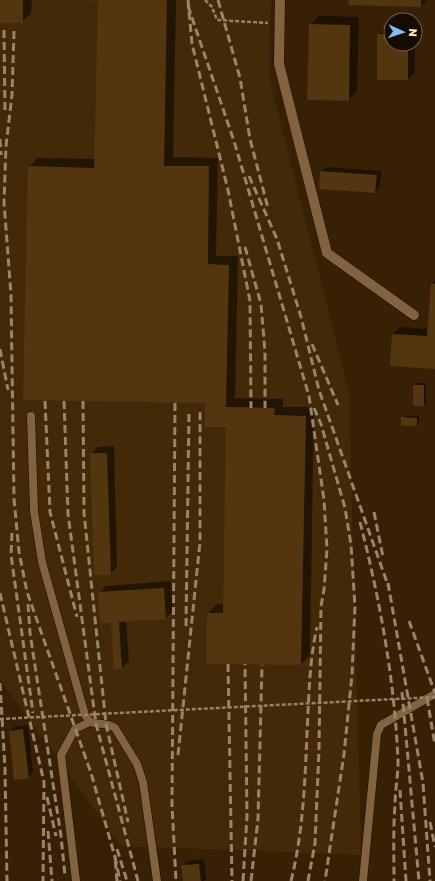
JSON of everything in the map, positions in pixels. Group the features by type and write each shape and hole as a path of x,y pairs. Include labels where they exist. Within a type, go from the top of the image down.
{"street":[{"path":"280,0 280,64 326,253 414,315"}],"lane":[{"path":"31,416 34,511 42,562 85,715 90,722 96,724 111,724 116,728 140,770 157,881"},
{"path":"363,881 377,734 381,725 435,694"},
{"path":"76,881 61,755 75,729 90,722"}],"path":[{"path":"205,0 212,7 217,20 280,24"},
{"path":"0,719 435,697"}],"shaded area":[{"path":"0,0 271,0 269,77 349,392 361,855 121,846 0,679"}],"building":[{"path":"0,0 23,0 23,23 0,23"},
{"path":"92,0 167,0 164,166 209,166 208,264 229,265 226,407 275,408 274,415 306,416 301,665 206,664 207,613 223,613 226,427 205,427 205,403 23,400 28,166 94,168 98,1"},
{"path":"349,0 421,0 421,7 348,5"},
{"path":"309,24 350,25 349,101 307,100"},
{"path":"377,34 383,34 383,52 408,52 408,80 377,80"},
{"path":"320,171 377,175 375,193 319,189"},
{"path":"431,283 435,284 435,369 390,366 392,334 427,336"},
{"path":"413,385 424,385 424,406 413,406"},
{"path":"401,417 417,418 417,426 401,426"},
{"path":"90,453 107,453 111,575 94,575"},
{"path":"164,588 166,619 119,622 122,669 114,669 111,623 100,623 98,592"},
{"path":"23,729 29,778 14,780 9,731"},
{"path":"199,864 201,881 183,881 181,865"}],"railway":[{"path":"188,0 192,44 228,190 250,301 251,408"},
{"path":"218,0 240,78 250,139 268,208"},
{"path":"188,6 234,141 309,396 324,500 327,549 324,590 321,606 319,750 315,843 308,881"},
{"path":"4,30 5,112"},
{"path":"14,31 12,95 6,146 4,202 11,295 14,499 19,552 27,592 91,773 115,857"},
{"path":"0,139 1,155"},
{"path":"249,176 277,239 301,317 319,390 389,588"},
{"path":"245,247 261,304 265,352 265,408"},
{"path":"312,344 338,405"},
{"path":"0,349 8,390"},
{"path":"45,401 50,512 77,617"},
{"path":"64,401 68,514 96,724 138,881"},
{"path":"83,401 84,513 106,724 128,822"},
{"path":"175,403 172,805 176,881"},
{"path":"314,408 321,424 345,508 351,545 355,606 352,675 344,754 325,881"},
{"path":"178,755 200,542 200,411"},
{"path":"186,626 189,412"},
{"path":"374,512 383,557"},
{"path":"360,522 380,611 394,702 398,762 395,794 394,881"},
{"path":"12,533 11,555 33,713"},
{"path":"388,583 423,783 430,881"},
{"path":"0,593 44,782 43,881"},
{"path":"28,604 30,633 61,836 65,876"},
{"path":"409,621 435,693"},
{"path":"291,881 303,807 312,653 317,627"},
{"path":"228,664 232,881"},
{"path":"243,881 247,816 245,664"},
{"path":"251,881 258,819 262,665"},
{"path":"0,683 5,769 7,881"},
{"path":"402,692 419,881"},
{"path":"427,698 435,745"},
{"path":"400,790 406,881"},
{"path":"47,797 56,836"},
{"path":"430,822 435,847"},
{"path":"48,831 52,881"},
{"path":"117,849 127,881"},
{"path":"117,881 115,857 120,881"}]}
